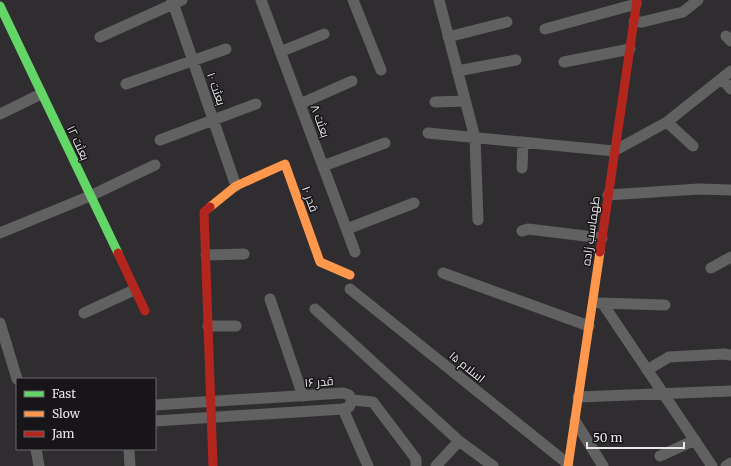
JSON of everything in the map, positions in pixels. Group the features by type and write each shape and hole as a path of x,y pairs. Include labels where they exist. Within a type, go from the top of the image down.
{"street":[{"name":"بعثت ۸","path":"261,0 355,252"},
{"path":"353,0 381,70"},
{"path":"439,0 475,138 478,220"},
{"path":"634,22 642,22 683,12 698,0"},
{"path":"100,37 176,1"},
{"name":"بعثت ۱۰","path":"176,1 193,61 236,186"},
{"path":"545,29 636,2"},
{"name":"طهماسب زاده","path":"568,465 589,326 598,303 602,238 636,2"},
{"name":"بعثت ۱۲","path":"0,6 145,311"},
{"path":"448,37 507,22"},
{"path":"280,52 324,34"},
{"path":"126,84 226,49"},
{"path":"564,62 630,49"},
{"path":"457,71 516,60"},
{"path":"428,133 614,151 667,122 731,71"},
{"path":"722,79 731,90"},
{"path":"300,104 352,81"},
{"path":"0,114 41,94"},
{"path":"435,102 465,101"},
{"path":"160,140 256,104"},
{"path":"667,122 693,146"},
{"path":"522,168 523,142"},
{"path":"323,166 385,143"},
{"name":"قدر ۱۰","path":"236,186 285,164 320,262 350,275"},
{"path":"0,233 90,196 155,165"},
{"path":"213,466 204,212 236,186"},
{"path":"608,195 699,189 731,190"},
{"path":"347,229 414,203"},
{"path":"522,231 528,230 602,238"},
{"path":"206,255 244,254"},
{"path":"711,268 731,258"},
{"path":"443,273 589,326"},
{"name":"اسلام ۱۵","path":"350,289 568,465"},
{"path":"84,313 134,290"},
{"path":"270,299 303,396"},
{"path":"598,303 665,305"},
{"path":"598,303 647,370 712,466"},
{"path":"315,309 460,441 494,466"},
{"path":"0,323 4,352 17,378"},
{"path":"208,326 236,326"},
{"path":"647,370 669,357 724,354 731,355"},
{"path":"578,396 663,394 731,390"},
{"name":"قدر ۱۶","path":"156,405 343,393 349,395 352,400 373,402 416,459 416,466"},
{"path":"156,421 343,409 349,407 352,400"},
{"path":"343,409 368,466"},
{"path":"574,421 603,466"},
{"path":"660,456 695,440"},
{"path":"436,466 460,441"},
{"path":"36,450 39,466"},
{"path":"129,450 130,466"},
{"path":"726,466 731,463"}],"traffic: fast":[{"path":"0,6 118,253"}],"traffic: slow":[{"path":"210,207 236,186 285,164 320,262 350,275"},
{"path":"568,466 600,252"}],"traffic: jam":[{"path":"600,252 637,0"},
{"path":"210,207 204,212 213,466"},
{"path":"118,253 145,311"}]}
